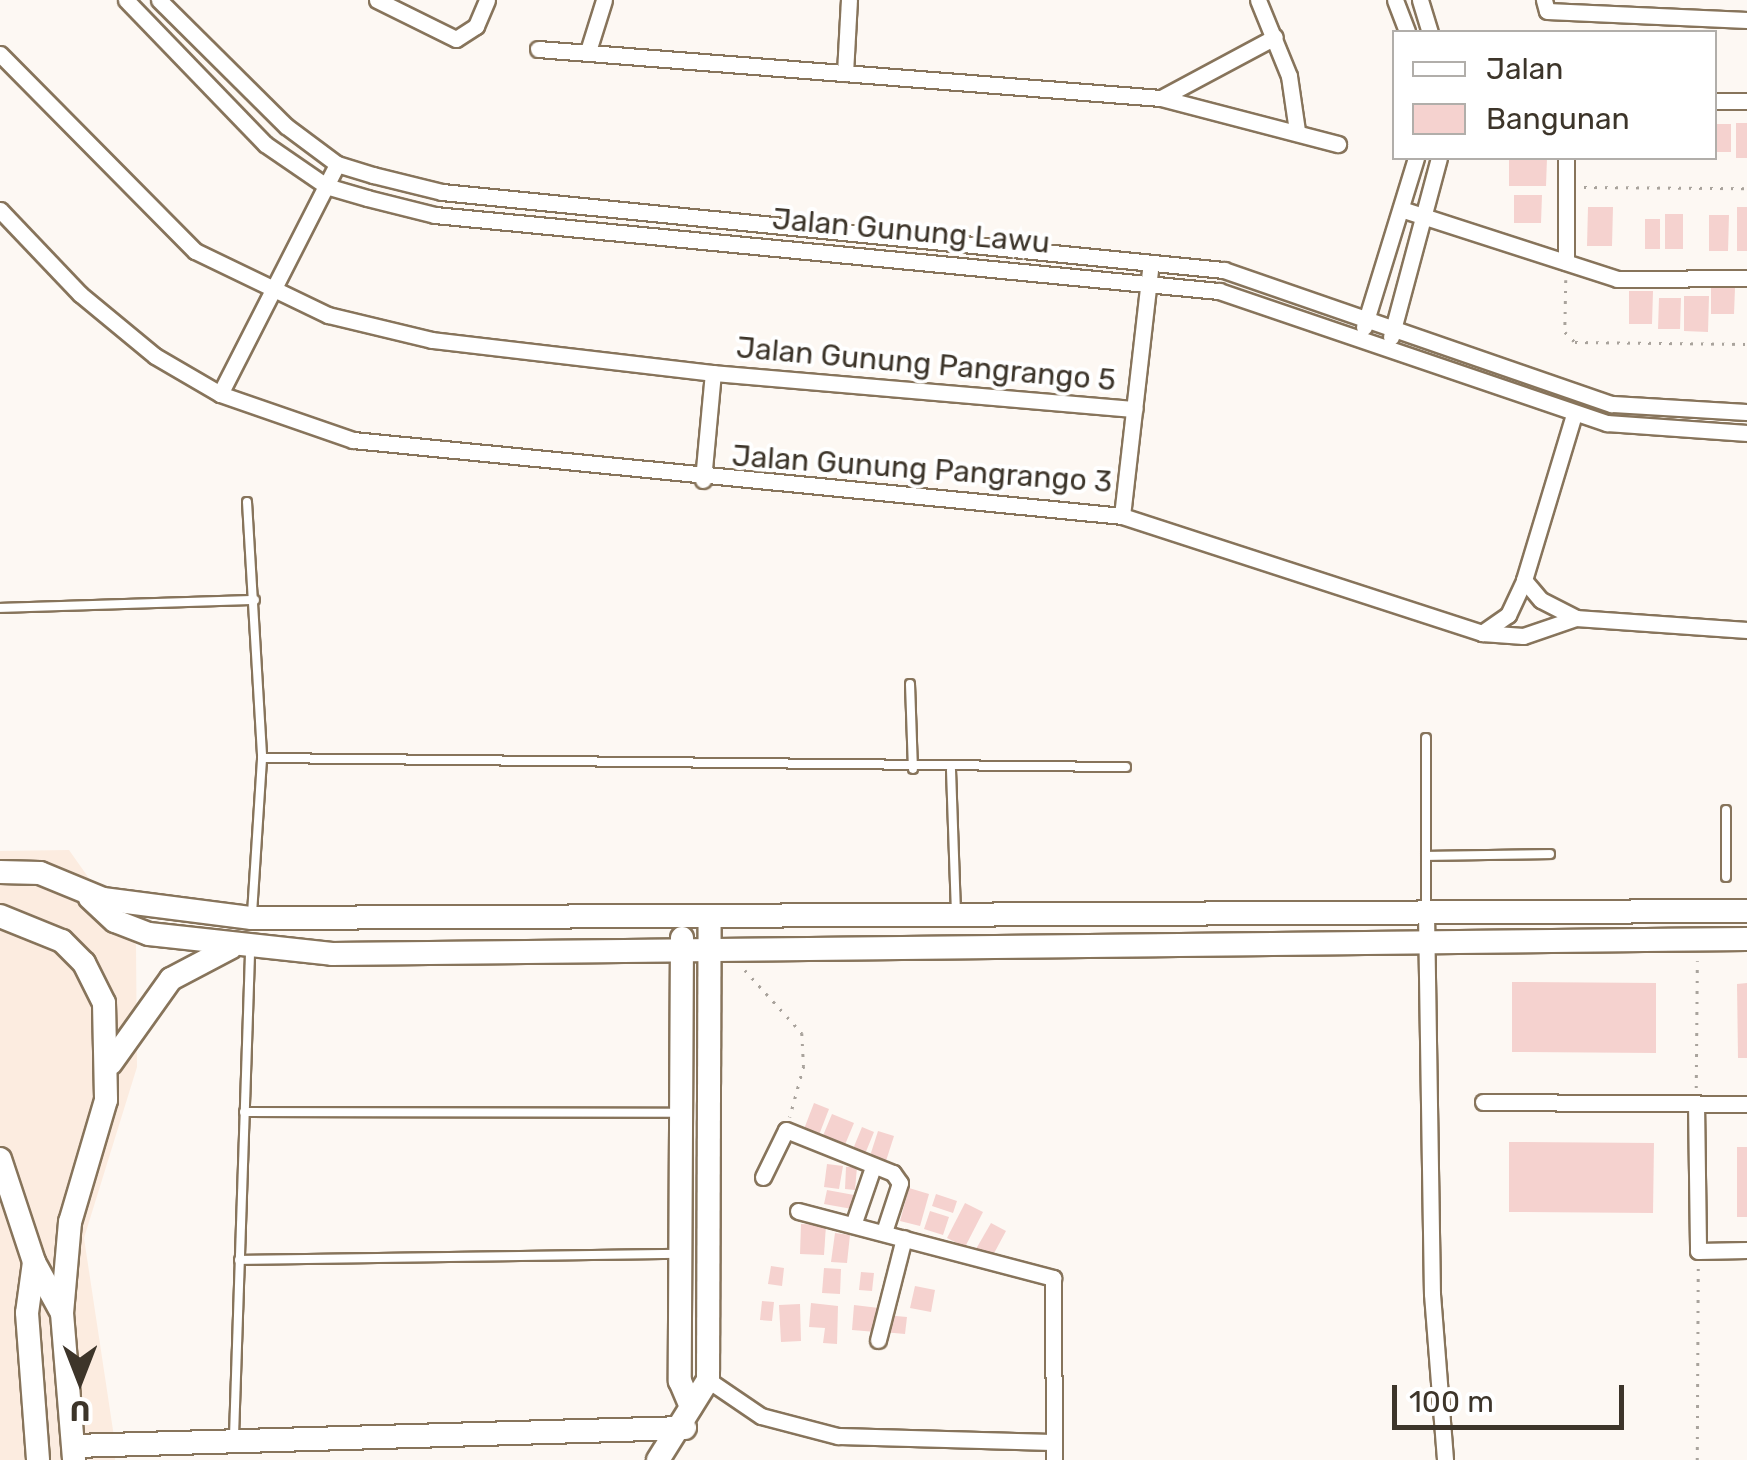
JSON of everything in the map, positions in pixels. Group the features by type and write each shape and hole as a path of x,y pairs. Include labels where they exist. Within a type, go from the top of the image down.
{"street":[{"name":"Jalan Gunung Lawu","path":"126,0 265,144 326,186 435,215 1148,281 1219,291 1574,414 1648,430 1747,433"},
{"name":"Jalan Gunung Lawu","path":"159,0 286,126 337,164 442,192 1151,259 1224,270 1612,404 1747,412"},
{"path":"377,0 456,39 476,26 487,0"},
{"path":"589,48 604,0"},
{"path":"844,73 849,0"},
{"path":"1258,0 1275,38 1298,131"},
{"path":"1395,0 1406,30"},
{"path":"1420,0 1429,30"},
{"path":"1546,6 1747,20"},
{"path":"1160,98 1275,38"},
{"path":"538,49 589,48 1160,98 1338,144"},
{"name":"Jalan Gunung Pangrango 5","path":"0,54 170,229 276,296 432,340 713,373 1134,409"},
{"path":"1717,100 1747,101"},
{"path":"1359,340 1404,210 1416,160"},
{"path":"1387,350 1428,216 1439,160"},
{"path":"1566,160 1566,262"},
{"path":"220,394 276,296 337,164"},
{"name":"Jalan Gunung Pangrango 3","path":"0,210 80,294 155,356 220,394 292,422 404,450 1122,516 1151,259"},
{"path":"1404,210 1616,279 1747,278"},
{"path":"703,480 713,373"},
{"path":"1482,633 1508,615 1524,580 1574,414"},
{"path":"1122,516 1482,633 1523,636 1576,618 1747,630"},
{"path":"1524,580 1541,600 1576,618"},
{"path":"0,872 40,872 88,895 134,930 240,949 710,954 1747,939"},
{"path":"88,895 252,918 682,920 1747,911"},
{"path":"1426,913 1432,1294 1445,1460"},
{"path":"0,916 62,941 84,962 104,1003 110,1063 70,1222 62,1313 74,1453 688,1418"},
{"path":"658,1460 688,1418 708,1380 710,919"},
{"path":"682,920 680,1380 688,1418"},
{"path":"110,1063 171,979 240,949"},
{"path":"1483,1102 1747,1104"},
{"path":"1696,1104 1698,1251 1747,1250"},
{"path":"762,1177 786,1130 873,1167 900,1183 884,1232"},
{"path":"0,1159 34,1262 62,1313"},
{"path":"853,1225 873,1167"},
{"path":"798,1211 1053,1278 1054,1460"},
{"path":"878,1340 904,1238"},
{"path":"34,1262 26,1314 38,1460"},
{"path":"708,1380 761,1416 838,1436 1054,1442"}],"lane":[{"path":"247,502 256,600 262,758 252,918"},
{"path":"0,608 256,600"},
{"path":"910,684 913,769"},
{"path":"1426,738 1426,913"},
{"path":"262,758 951,770 1126,767"},
{"path":"951,770 956,917"},
{"path":"1726,810 1726,877"},
{"path":"1426,856 1550,854"},
{"path":"234,1446 244,1112 240,949"},
{"path":"244,1112 682,1113"},
{"path":"239,1260 682,1254"}],"path":[{"path":"1566,187 1747,188"},
{"path":"1566,262 1565,332 1575,342 1747,344"},
{"path":"743,953 745,970 802,1033 804,1066 786,1130"},
{"path":"1696,1104 1697,959"},
{"path":"1697,1460 1698,1251"}],"shaded area":[{"path":"69,850 136,945 137,1067 84,1238 115,1460 0,1460 0,851"}],"building":[{"path":"1736,123 1747,123 1747,158 1736,158"},
{"path":"1717,124 1731,124 1731,152 1717,152"},
{"path":"1509,160 1547,160 1546,186 1509,186"},
{"path":"1514,195 1542,195 1541,223 1514,223"},
{"path":"1588,207 1613,207 1612,246 1587,246"},
{"path":"1737,207 1747,207 1747,251 1737,251"},
{"path":"1665,214 1683,214 1683,249 1665,249"},
{"path":"1709,215 1729,215 1728,251 1709,251"},
{"path":"1645,219 1660,219 1660,249 1645,249"},
{"path":"1711,288 1735,288 1734,314 1711,314"},
{"path":"1629,291 1653,291 1652,324 1629,324"},
{"path":"1684,296 1709,296 1708,332 1684,331"},
{"path":"1659,298 1681,298 1680,329 1658,329"},
{"path":"1512,982 1656,983 1656,1053 1512,1052"},
{"path":"1747,983 1747,1058 1738,1058 1737,984"},
{"path":"814,1103 829,1109 819,1135 804,1129"},
{"path":"832,1114 854,1123 844,1147 822,1138"},
{"path":"862,1127 874,1132 865,1154 853,1149"},
{"path":"878,1131 894,1136 886,1161 870,1156"},
{"path":"1509,1142 1654,1143 1653,1213 1509,1212"},
{"path":"1737,1147 1747,1147 1747,1217 1737,1217"},
{"path":"827,1164 843,1166 839,1189 824,1187"},
{"path":"846,1167 857,1167 855,1190 845,1189"},
{"path":"909,1188 929,1194 920,1226 900,1221"},
{"path":"827,1190 854,1195 852,1209 824,1204"},
{"path":"936,1194 957,1201 953,1213 932,1206"},
{"path":"965,1203 983,1212 965,1247 947,1238"},
{"path":"930,1211 949,1217 943,1235 924,1229"},
{"path":"991,1223 1006,1231 992,1257 976,1249"},
{"path":"801,1224 826,1225 824,1255 800,1254"},
{"path":"835,1233 850,1235 847,1263 831,1262"},
{"path":"771,1266 784,1268 782,1286 768,1284"},
{"path":"824,1268 841,1269 840,1294 822,1293"},
{"path":"861,1272 874,1273 872,1291 859,1290"},
{"path":"915,1286 935,1290 931,1312 910,1308"},
{"path":"762,1301 774,1302 772,1321 760,1320"},
{"path":"811,1303 838,1306 837,1344 823,1343 825,1328 809,1327"},
{"path":"800,1304 801,1341 781,1342 779,1305"},
{"path":"854,1305 879,1308 876,1332 852,1330"},
{"path":"885,1315 907,1317 905,1334 883,1332"}]}
